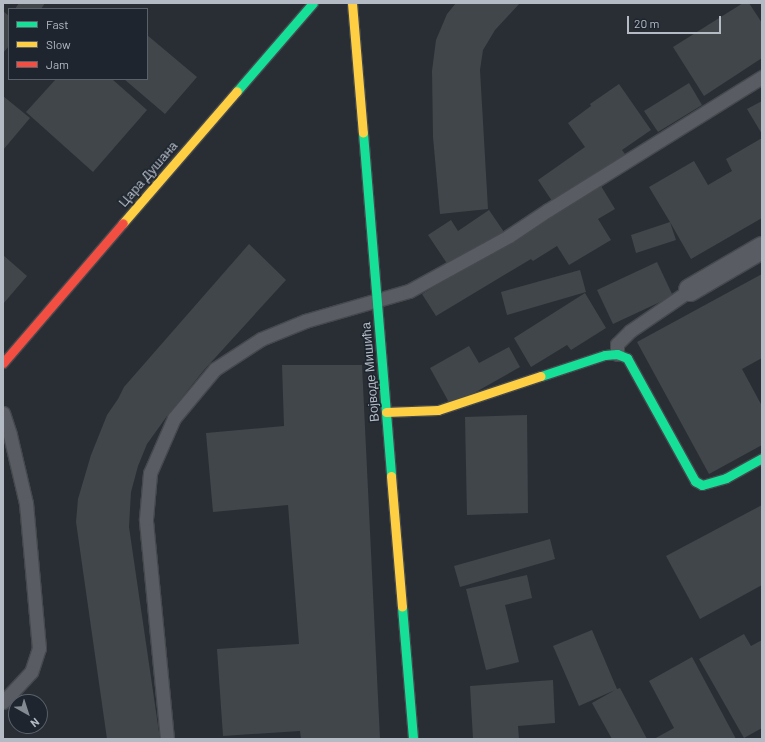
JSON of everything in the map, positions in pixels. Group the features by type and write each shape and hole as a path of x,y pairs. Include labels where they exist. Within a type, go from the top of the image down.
{"street":[{"name":"Цара Душана","path":"3,363 313,3"},
{"name":"Војводе Мишића","path":"352,3 413,739"},
{"path":"690,290 762,248"},
{"path":"386,412 438,410 605,355 617,354 627,358 631,364 695,482 702,485 726,478 762,458"}],"lane":[{"path":"167,739 146,519 150,473 174,418 215,369 261,339 305,321 409,292 509,236 548,210 762,77"},
{"path":"617,354 617,344 630,331 690,290"},
{"path":"3,413 10,435 26,503 39,648 31,672 3,702"}],"building":[{"path":"19,3 45,3 42,8 16,8"},
{"path":"456,3 520,3 495,30 483,50 480,70 488,209 440,214 433,137 432,71 436,40 447,14"},
{"path":"743,3 749,3 762,23 762,58 704,96 673,47"},
{"path":"3,11 8,15 8,47 3,53"},
{"path":"148,36 197,77 165,114 125,80 148,80"},
{"path":"55,80 113,80 147,110 93,172 26,112"},
{"path":"689,83 702,105 658,132 644,111"},
{"path":"619,84 651,130 622,150 625,154 554,204 538,180 585,147 568,123 591,106 590,104"},
{"path":"3,96 30,118 3,150"},
{"path":"762,101 762,134 747,109"},
{"path":"762,138 762,218 691,259 649,187 694,161 708,185 732,171 726,159"},
{"path":"601,186 615,209 598,219 611,240 569,265 557,246 533,261 531,259 436,316 422,294"},
{"path":"489,210 504,232 450,268 428,235 451,220 458,231"},
{"path":"670,222 676,240 636,253 631,235"},
{"path":"249,244 286,280 204,370 167,416 147,444 138,466 131,492 129,527 160,739 107,739 76,522 78,499 91,455 107,415 124,387"},
{"path":"3,255 27,276 3,304"},
{"path":"657,262 673,296 613,324 597,290"},
{"path":"580,270 586,292 507,315 501,292"},
{"path":"762,274 762,358 742,369 762,406 762,445 709,474 637,342"},
{"path":"585,293 606,328 571,350 567,345 531,367 514,338"},
{"path":"469,346 479,363 509,347 520,367 451,406 430,368"},
{"path":"282,365 362,365 380,739 301,739 300,731 223,736 217,649 299,644 288,505 213,512 206,433 284,426"},
{"path":"527,415 528,513 467,515 465,417"},
{"path":"762,505 762,585 700,619 666,556"},
{"path":"550,539 555,559 460,587 454,566"},
{"path":"527,575 532,598 505,605 519,662 486,670 466,589"},
{"path":"592,630 617,689 620,688 647,739 612,739 592,703 615,690 579,706 553,646"},
{"path":"744,634 751,646 762,640 762,728 744,738 699,659"},
{"path":"692,657 736,739 654,739 674,728 649,681"},
{"path":"553,680 555,723 518,726 519,739 473,739 470,686"}],"traffic: fast":[{"path":"237,91 313,3"},
{"path":"363,133 391,476"},
{"path":"541,376 605,355 617,354 627,358 695,481 702,485 726,478 762,458"},
{"path":"402,607 413,739"}],"traffic: slow":[{"path":"352,3 363,133"},
{"path":"123,223 237,91"},
{"path":"386,412 438,410 541,376"},
{"path":"391,476 402,607"}],"traffic: jam":[{"path":"3,363 123,223"}]}
